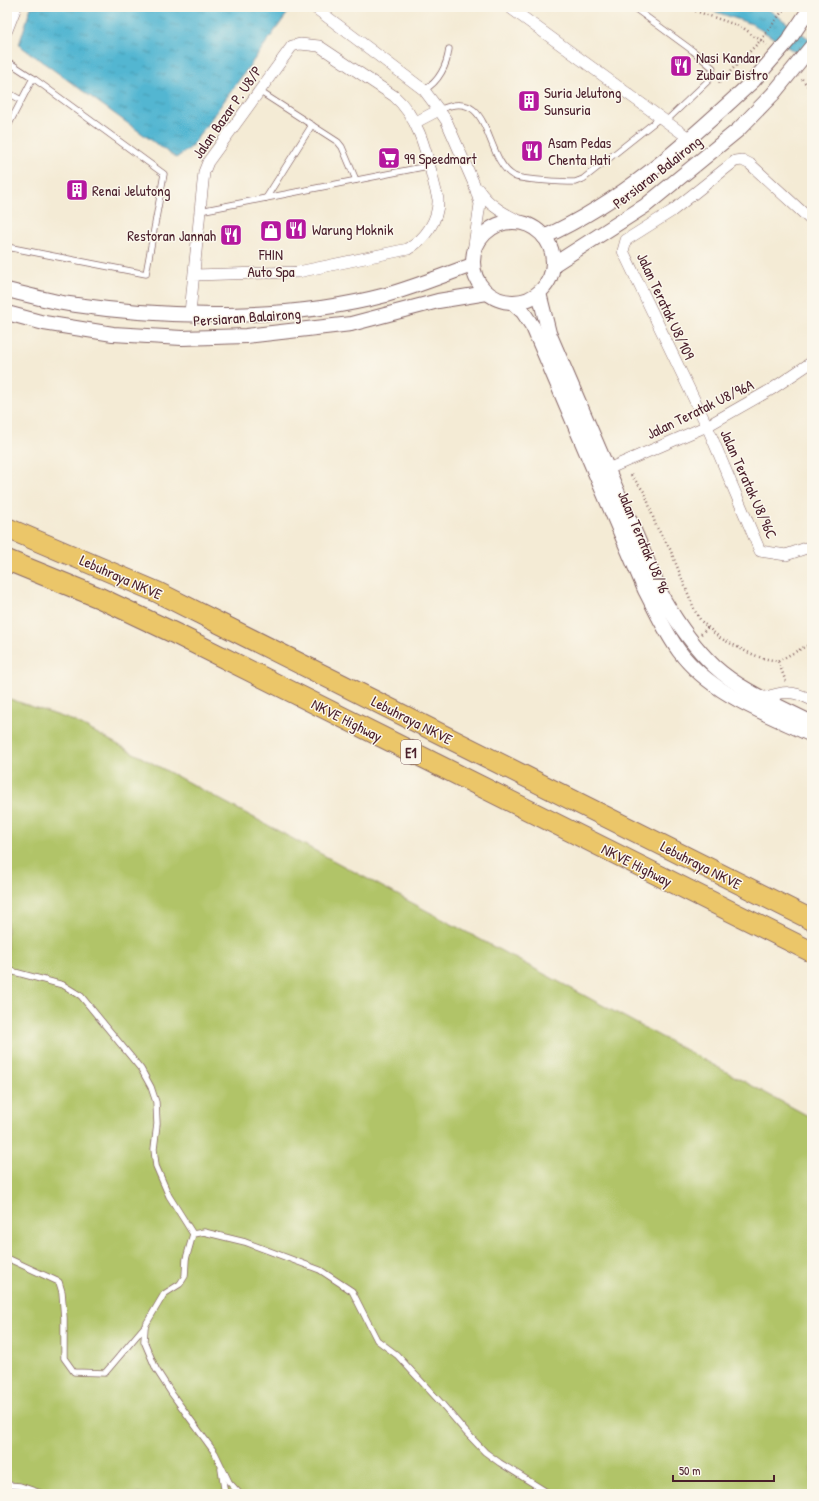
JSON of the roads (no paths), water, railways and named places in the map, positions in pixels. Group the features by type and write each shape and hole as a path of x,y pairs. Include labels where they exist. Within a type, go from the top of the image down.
{"highway":[{"name":"Lebuhraya NKVE","path":"7,528 157,592 812,920"},
{"name":"NKVE Highway","path":"7,560 100,598 174,633 812,952"}],"street":[{"path":"7,30 16,7"},
{"path":"314,7 424,90 439,110 446,120 474,184 480,204 473,258 474,276 479,285 487,293 504,302 513,303 532,298 540,293 549,280 554,265 553,255 544,237 535,228 498,210 486,201 474,184"},
{"path":"509,7 690,138"},
{"path":"544,237 575,223 629,188 690,138 754,80 788,41 811,7"},
{"name":"Jalan Bazar P. U8/P","path":"190,313 204,172 208,162 292,46 310,44 326,50 404,104 416,122"},
{"name":"Persiaran Balairong","path":"554,265 645,206 738,130 773,94 812,46"},
{"path":"194,275 298,272 408,249 418,243 426,234 439,209 438,199 416,122 439,110"},
{"name":"Jalan Teratak U8/109","path":"707,426 624,251 626,240 672,211 735,161 742,160 750,164 812,221"},
{"path":"473,258 478,240 487,231 498,224 510,222 523,223"},
{"name":"Persiaran Balairong","path":"7,290 67,304 110,310 257,314 322,307 385,295 473,258"},
{"name":"Persiaran Balairong","path":"7,313 44,323 113,334 182,338 246,336 351,324 438,301 487,293"},
{"name":"Jalan Teratak U8/96","path":"540,293 548,333 602,472 645,590 666,632 680,652 715,685 741,701 812,735"},
{"name":"Jalan Teratak U8/96","path":"513,303 523,312 533,327 664,600 678,623 692,642 715,667 763,698 812,723"},
{"name":"Jalan Teratak U8/96A","path":"602,472 707,426 772,389 812,362"},
{"name":"Jalan Teratak U8/96C","path":"707,426 760,551 786,555 812,546"},
{"path":"763,698 784,692 796,693 812,700"}],"lane":[{"path":"439,110 448,105 464,103 475,110 505,168 515,177 575,182 583,179 664,119 709,80 713,68 693,50 633,7"},
{"path":"424,90 436,81 448,57 449,49"},
{"path":"7,60 164,174 146,274 7,248"},
{"path":"7,128 33,78"},
{"path":"259,91 338,142 342,147 356,180"},
{"path":"7,92 21,100"},
{"path":"266,198 312,125"},
{"path":"200,211 428,166"},
{"path":"7,970 63,985 81,996 141,1068 156,1102 157,1124 154,1148 156,1166 169,1196 193,1234 186,1259 185,1276 180,1284 164,1294 145,1326 105,1373 74,1372 64,1358 64,1318 62,1292 59,1282 7,1258"},
{"path":"193,1234 204,1232 245,1242 320,1270 352,1292 377,1340 397,1355 485,1452 550,1494"},
{"path":"145,1326 144,1341 156,1369 172,1394 215,1453 229,1482 240,1494"},
{"path":"220,1464 225,1494"},
{"path":"7,1485 20,1486 44,1494"}],"water":[{"path":"31,7 292,7 190,148 176,158 19,45"},
{"path":"701,7 765,7 812,41 812,63 752,24"}],"place":[{"name":"Nasi Kandar Zubair Bistro","path":"681,66"},
{"name":"Suria Jelutong Sunsuria","path":"529,101"},
{"name":"Asam Pedas Chenta Hati","path":"532,151"},
{"name":"99 Speedmart","path":"389,158"},
{"name":"Renai Jelutong","path":"77,190"},
{"name":"Warung Moknik","path":"296,229"},
{"name":"FHIN Auto Spa","path":"271,231"},
{"name":"Restoran Jannah","path":"231,235"}]}
